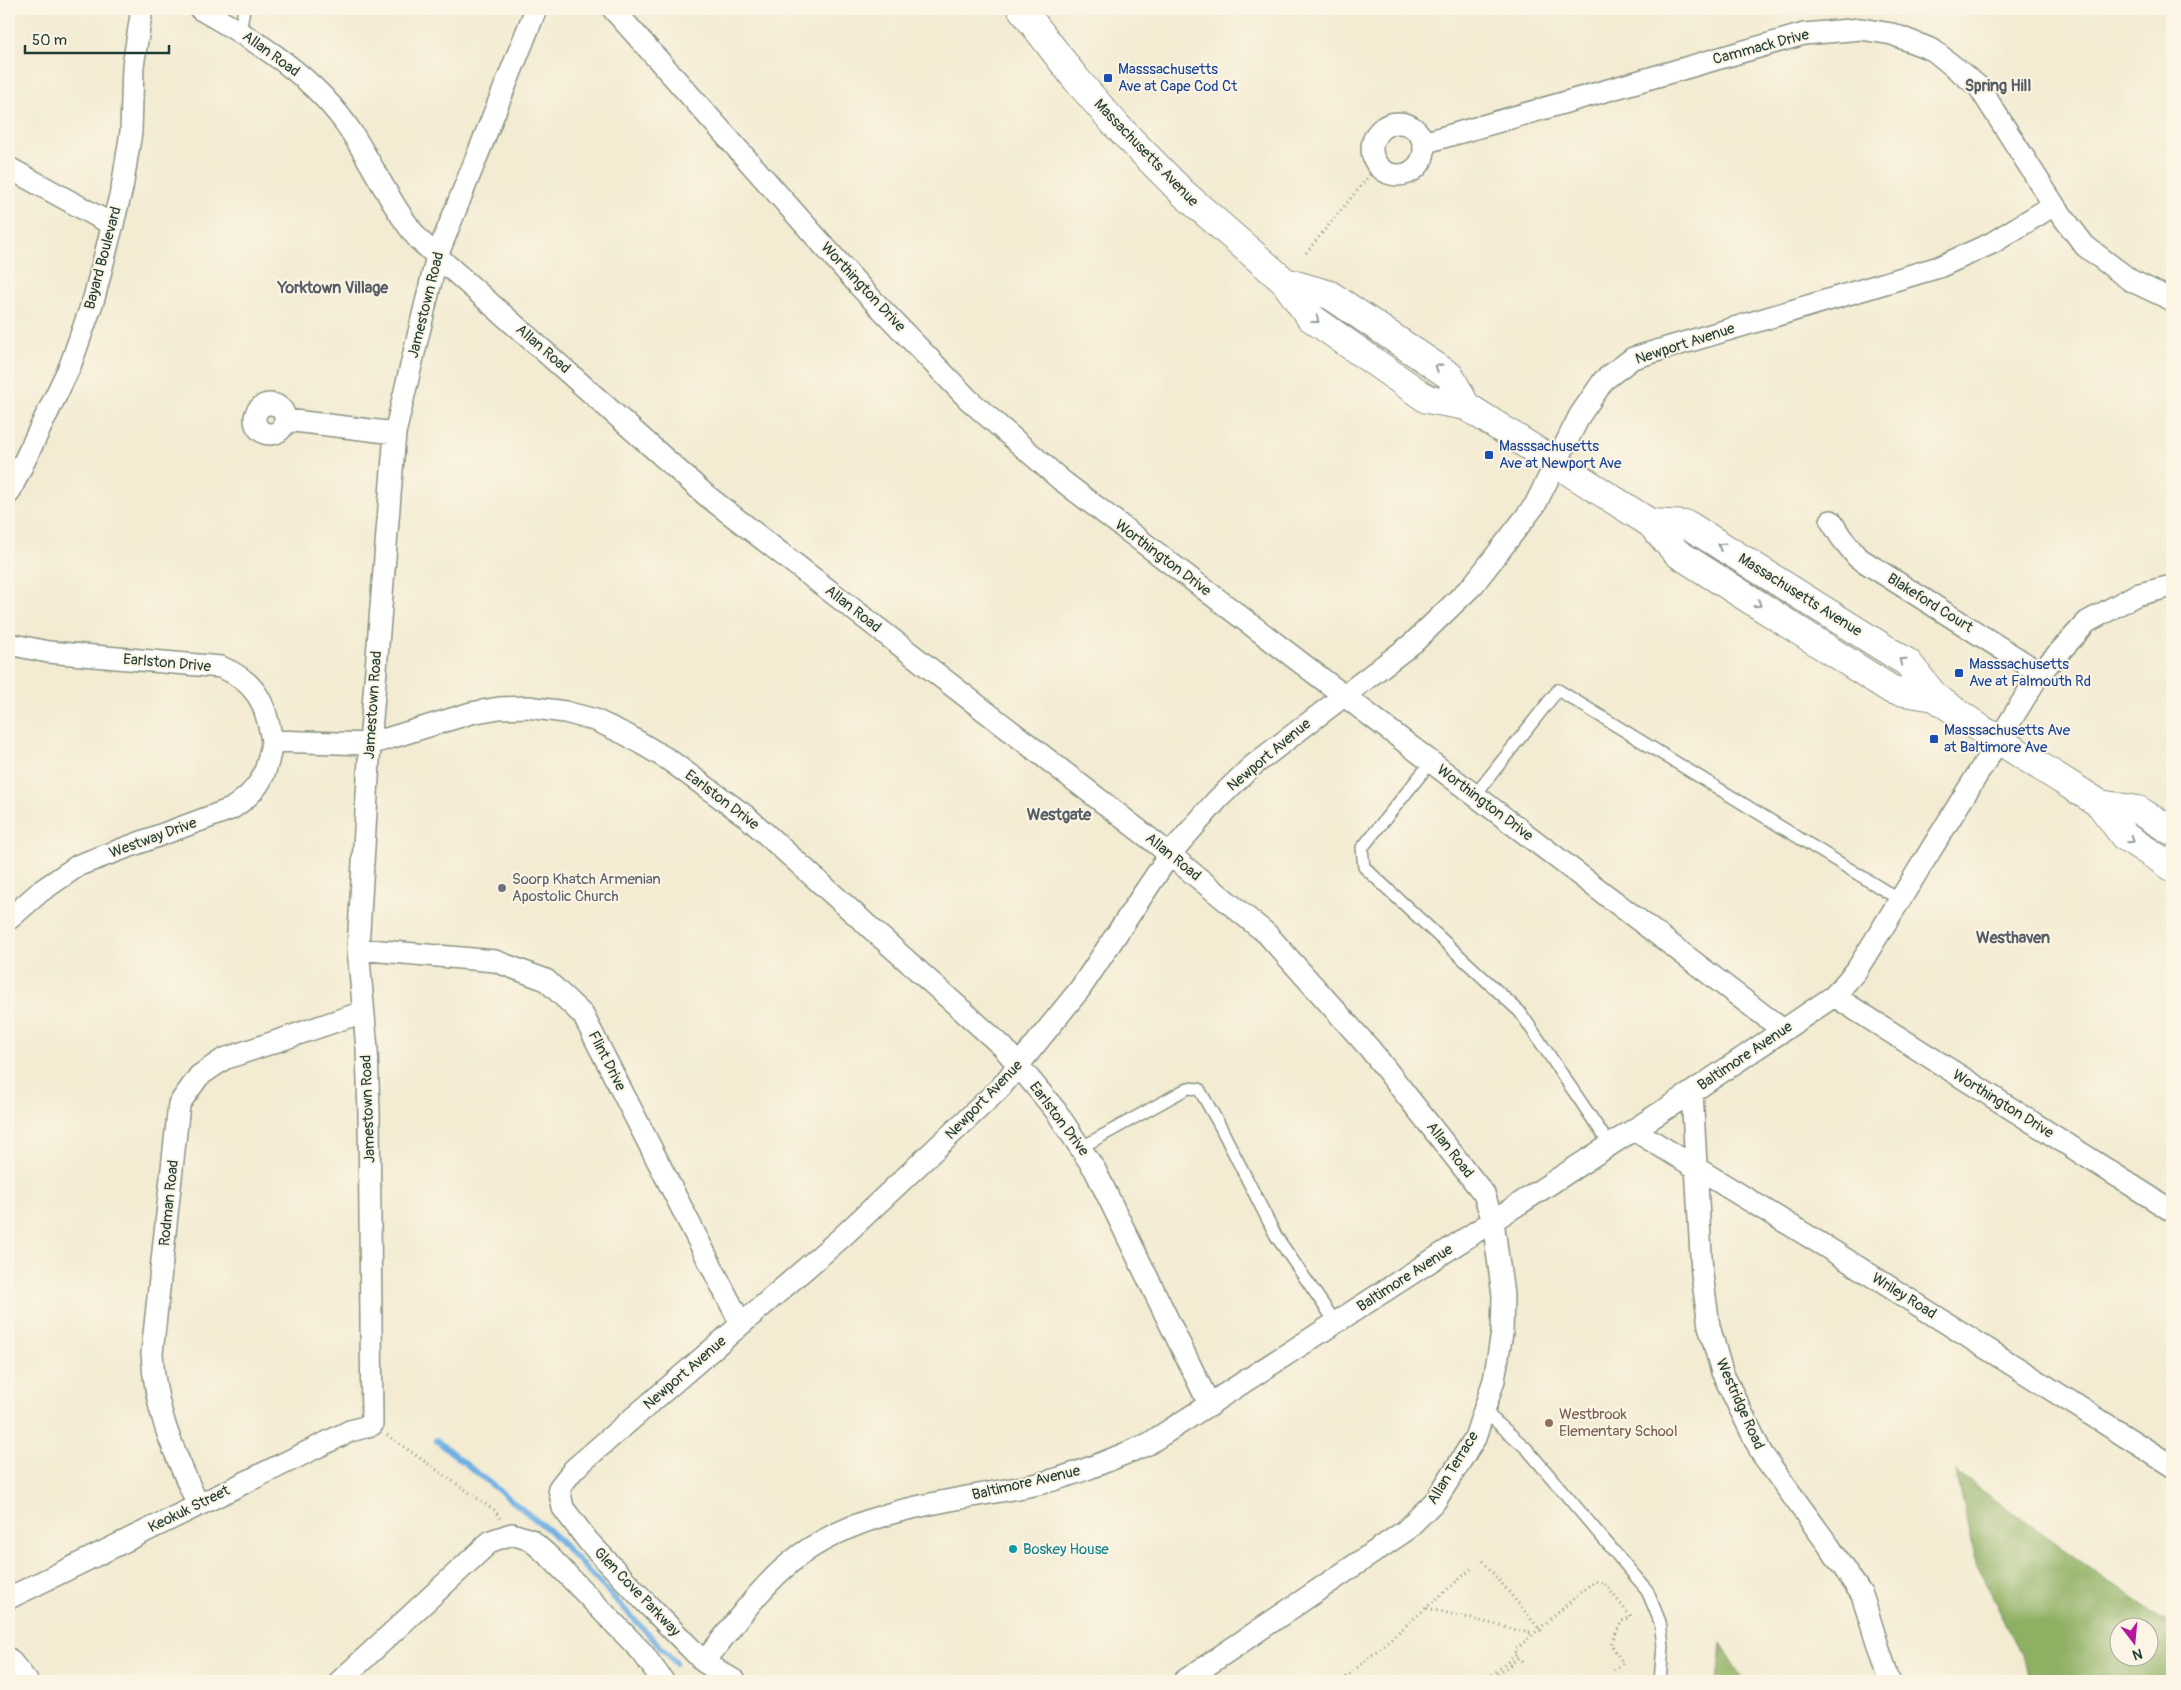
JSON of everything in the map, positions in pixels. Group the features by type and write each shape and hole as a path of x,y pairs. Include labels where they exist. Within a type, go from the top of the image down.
{"main road":[{"name":"Massachusetts Avenue","path":"1023,9 1076,79 1116,125 1183,193 1285,282 1330,295 1450,376 1466,406 1650,523 1688,525 1908,663 1935,696 2100,804 2124,836 2172,867"},
{"name":"Massachusetts Avenue","path":"2100,804 2138,810 2172,831"}],"street":[{"name":"Bayard Boulevard","path":"9,493 70,366 94,298 122,188 130,132 134,66 142,9"},
{"name":"Allan Road","path":"200,9 240,32 304,79 352,132 400,216 419,240 707,496 1170,854 1284,951 1370,1049 1484,1194 1493,1221"},
{"name":"Jamestown Road","path":"372,1425 369,1114 358,949 370,744 395,433 437,256 536,9"},
{"name":"Worthington Drive","path":"613,9 864,291 969,400 1061,480 1784,1030"},
{"name":"Cammack Drive","path":"1423,143 1804,34 1861,29 1892,34 1932,50 1978,87 2054,205 2085,246 2130,280 2172,300"},
{"path":"1390,124 1406,125 1414,129 1423,143 1422,160 1410,173 1392,175 1377,166 1372,150 1373,142 1382,128 1390,124"},
{"path":"9,168 113,225"},
{"name":"Newport Avenue","path":"558,1488 574,1469 842,1237 1000,1088 1080,989 1170,854 1217,800 1251,766 1413,643 1473,586 1535,505 1580,415 1604,380 1633,358 1939,266 1992,243 2054,205"},
{"path":"286,420 395,433"},
{"name":"Blakeford Court","path":"1831,521 1840,537 1857,557 2040,673"},
{"name":"Baltimore Avenue","path":"704,1662 771,1579 802,1554 842,1532 906,1508 1039,1484 1090,1469 1148,1444 1210,1406 1634,1130 1834,996 1856,971 2040,673 2086,622 2136,595 2172,586"},
{"name":"Earlston Drive","path":"9,644 48,652 221,667 238,674 250,685 261,700 269,721 272,741 370,744 471,713 519,707 565,712 595,720 627,735 669,760 747,816 1003,1047 1019,1066 1082,1147 1095,1170 1210,1406"},
{"name":"Westway Drive","path":"9,919 41,891 79,865 231,809 247,798 261,782 269,762 272,741"},
{"name":"Flint Drive","path":"358,949 495,961 546,980 584,1015 741,1324"},
{"name":"Worthington Drive","path":"1834,996 2172,1211"},
{"name":"Rodman Road","path":"198,1505 165,1430 154,1385 152,1353 179,1104 199,1076 224,1058 363,1012"},
{"name":"Westridge Road","path":"1692,1092 1698,1170 1702,1274 1709,1326 1722,1372 1762,1454 1862,1595 1889,1681"},
{"name":"Wriley Road","path":"1634,1130 1831,1250 2172,1466"},
{"name":"Allan Terrace","path":"1184,1681 1405,1531 1436,1500 1475,1438 1494,1380 1502,1333 1503,1295 1493,1221"},
{"name":"Keokuk Street","path":"9,1598 350,1431 372,1425"},
{"name":"Glen Cove Parkway","path":"558,1488 563,1508 588,1540 704,1662 735,1681"},
{"path":"340,1681 491,1542 512,1534 531,1540 552,1559 642,1652 663,1681"},
{"path":"9,1659 27,1681"}],"lane":[{"path":"240,32 244,9"},
{"path":"1475,795 1558,690 1900,900"},
{"path":"1431,762 1362,848 1364,866 1520,1012 1610,1145"},
{"path":"1082,1147 1188,1088 1199,1089 1276,1236 1336,1323"},
{"path":"1484,1411 1526,1448 1647,1590 1660,1622 1663,1646 1660,1681"}],"path":[{"path":"1306,253 1377,166"},
{"path":"372,1425 494,1510 512,1534"},
{"path":"1483,1561 1542,1632"},
{"path":"1342,1681 1380,1652 1471,1569"},
{"path":"1522,1661 1518,1658 1494,1678 1492,1675 1517,1654 1514,1651 1594,1581 1604,1583 1631,1617 1622,1622 1611,1644 1623,1663 1614,1670"},
{"path":"1427,1608 1534,1634"},
{"path":"1612,1677 1616,1681"}],"green space":[{"path":"1955,1471 2172,1627 2172,1681 2029,1681 2025,1662 1976,1564"},
{"path":"1721,1643 1745,1681 1717,1681"}],"waterway":[{"path":"436,1440 551,1532 676,1663"}],"place":[{"name":"Masssachusetts Ave at Cape Cod Ct","path":"1108,78"},
{"name":"Masssachusetts Ave at Newport Ave","path":"1489,455"},
{"name":"Masssachusetts Ave at Falmouth Rd","path":"1959,673"},
{"name":"Masssachusetts Ave at Baltimore Ave","path":"1934,739"},
{"name":"Soorp Khatch Armenian Apostolic Church","path":"502,888"},
{"name":"Westbrook Elementary School","path":"1549,1423"},
{"name":"Boskey House","path":"1013,1549"}],"district":[{"name":"Spring Hill","path":"1998,86"},
{"name":"Yorktown Village","path":"333,288"},
{"name":"Westgate","path":"1059,815"},
{"name":"Westhaven","path":"2013,938"}]}
